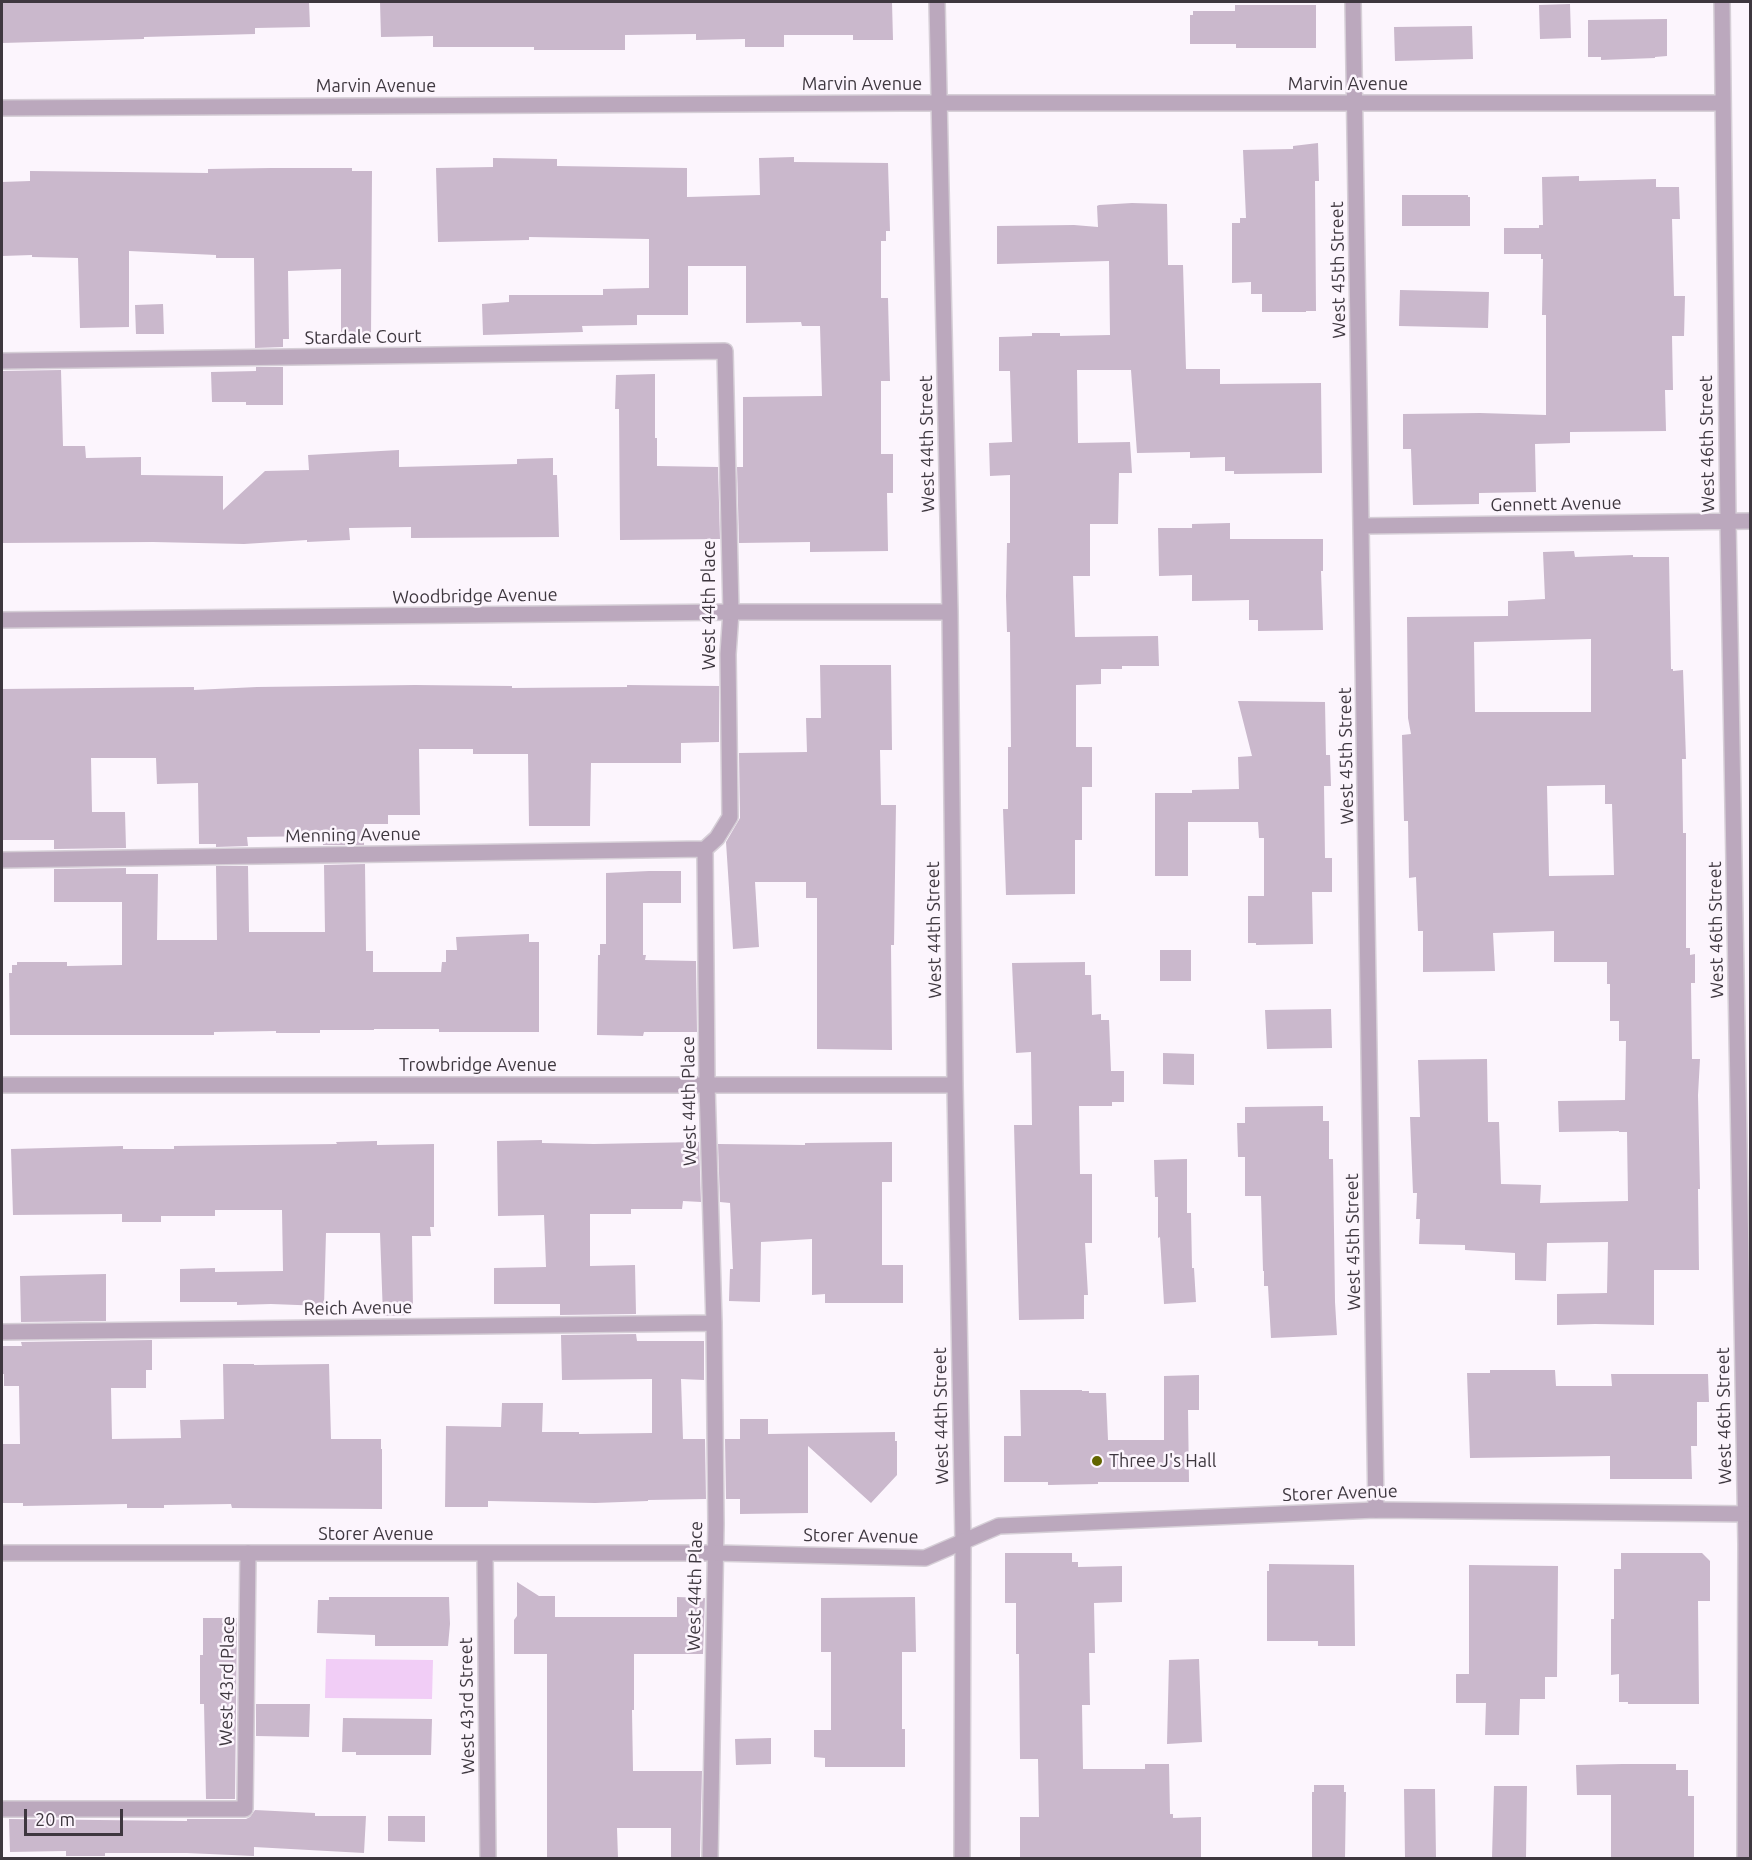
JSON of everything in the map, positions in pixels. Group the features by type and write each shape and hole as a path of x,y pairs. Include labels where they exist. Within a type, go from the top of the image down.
{"street":[{"name":"West 44th Street","path":"937,2 950,612 963,1541 962,1858"},
{"name":"West 45th Street","path":"1353,2 1376,1510"},
{"name":"West 46th Street","path":"1722,2 1728,521 1748,1514 1745,1858"},
{"name":"Marvin Avenue","path":"2,108 939,103 1723,103"},
{"name":"Stardale Court","path":"2,361 725,351"},
{"name":"West 44th Place","path":"710,1858 715,1553 714,1323 707,1085 705,849 717,838 730,817 728,654 731,612 725,351"},
{"name":"Gennett Avenue","path":"1362,526 1750,521"},
{"name":"Woodbridge Avenue","path":"2,621 731,612 950,612"},
{"name":"Menning Avenue","path":"2,860 705,849"},
{"name":"Trowbridge Avenue","path":"2,1085 955,1085"},
{"name":"Reich Avenue","path":"2,1332 714,1323"},
{"name":"Storer Avenue","path":"2,1553 715,1553 925,1558 999,1526 1376,1510 1748,1514"},
{"name":"West 43rd Place","path":"2,1809 245,1809 248,1553"},
{"name":"West 43rd Street","path":"485,1554 488,1858"}],"shaded area":[{"path":"326,1659 433,1660 432,1699 325,1698"}],"building":[{"path":"2,2 309,2 310,27 255,28 255,34 2,43"},
{"path":"380,2 892,2 893,40 853,40 853,35 784,35 784,47 745,47 745,39 696,40 696,34 625,35 625,50 433,47 433,36 381,37"},
{"path":"1570,4 1571,38 1540,39 1539,5"},
{"path":"1235,5 1316,5 1316,48 1236,48 1236,44 1190,44 1190,15 1193,15 1193,11 1235,11"},
{"path":"1667,19 1667,56 1601,60 1601,57 1588,57 1588,20"},
{"path":"1472,26 1473,59 1395,61 1394,27"},
{"path":"1318,143 1319,181 1315,181 1316,311 1262,312 1262,294 1251,294 1251,282 1232,283 1232,223 1240,223 1240,218 1246,218 1243,150 1293,149 1293,146"},
{"path":"794,157 794,162 888,163 890,231 886,231 886,241 881,241 881,298 888,298 890,381 881,381 881,454 893,454 893,493 887,493 888,551 810,552 810,542 739,543 737,467 743,467 743,397 822,396 820,326 802,326 801,322 746,323 746,266 688,266 688,315 637,315 637,325 582,326 583,332 483,335 482,304 509,302 509,295 603,295 603,289 649,288 649,239 529,237 529,240 438,242 436,168 493,167 493,158 557,159 557,166 687,168 687,197 760,195 759,158"},
{"path":"352,168 352,171 372,171 371,339 341,339 341,269 288,271 289,339 283,339 283,347 255,348 254,258 216,258 216,255 129,251 129,327 80,328 78,258 2,256 2,182 30,181 30,171 208,173 208,169"},
{"path":"1579,176 1579,181 1656,179 1656,187 1679,187 1680,219 1672,219 1674,296 1685,296 1684,336 1672,336 1673,390 1665,390 1666,431 1570,432 1570,443 1535,444 1536,492 1479,493 1479,504 1413,505 1411,449 1403,449 1403,414 1546,415 1546,315 1542,315 1543,259 1541,259 1541,254 1504,254 1504,228 1539,228 1539,225 1543,225 1542,177"},
{"path":"1402,195 1468,195 1470,197 1470,226 1402,226"},
{"path":"1132,203 1167,204 1168,265 1183,265 1186,369 1220,369 1220,384 1321,383 1322,473 1234,474 1234,471 1225,471 1225,457 1190,458 1190,452 1137,453 1131,370 1077,370 1078,443 1130,442 1132,473 1119,473 1118,524 1090,524 1090,576 1073,576 1075,637 1158,636 1159,666 1122,666 1122,669 1101,669 1101,684 1076,685 1076,747 1092,747 1092,787 1082,787 1082,840 1075,840 1075,894 1006,895 1003,809 1008,809 1008,747 1011,747 1010,632 1007,632 1006,596 1007,543 1010,543 1010,475 990,476 989,443 1012,442 1010,371 999,371 999,337 1032,336 1032,333 1060,333 1060,336 1110,335 1109,261 997,264 997,226 1098,227 1097,206"},
{"path":"1400,290 1489,292 1488,328 1399,326"},
{"path":"163,304 164,334 136,334 135,305"},
{"path":"256,367 283,367 283,405 212,402 211,372 256,371"},
{"path":"61,370 63,446 85,446 86,458 141,457 141,475 223,476 223,510 265,471 309,470 308,455 399,450 399,467 517,464 517,459 553,458 553,475 557,475 559,537 411,538 411,527 349,528 350,540 307,542 307,540 244,544 2,543 2,371"},
{"path":"655,374 657,466 718,467 720,539 620,540 619,409 615,409 616,375"},
{"path":"1230,523 1230,539 1323,539 1323,571 1321,571 1323,630 1258,631 1258,620 1249,620 1249,600 1192,601 1192,575 1159,576 1158,528 1192,528 1192,524"},
{"path":"1574,551 1575,557 1633,555 1633,557 1669,557 1671,669 1673,671 1683,670 1686,759 1682,759 1683,833 1686,833 1686,948 1690,948 1690,955 1695,954 1695,983 1691,983 1692,1059 1700,1059 1698,1095 1699,1270 1654,1270 1654,1325 1557,1325 1557,1294 1607,1293 1608,1242 1547,1243 1546,1281 1515,1280 1515,1253 1465,1250 1465,1245 1419,1244 1420,1219 1416,1219 1417,1193 1413,1193 1410,1117 1420,1117 1418,1060 1487,1059 1488,1122 1499,1122 1501,1184 1541,1185 1540,1203 1628,1201 1627,1132 1559,1132 1558,1101 1625,1100 1626,1041 1619,1041 1619,1021 1610,1021 1610,984 1607,984 1607,962 1554,962 1554,931 1493,933 1495,971 1423,972 1423,931 1418,931 1416,877 1409,878 1408,821 1404,821 1402,735 1411,734 1408,718 1407,617 1508,616 1508,601 1545,599 1543,552","holes":["1591,639 1591,712 1475,712 1474,642","1605,785 1605,804 1612,804 1614,875 1549,876 1547,786"]},
{"path":"820,665 891,665 892,750 880,750 881,805 896,805 894,945 891,945 892,1050 817,1049 817,898 806,898 806,882 755,882 759,947 733,949 726,842 740,818 739,753 807,752 806,718 821,718"},
{"path":"415,685 512,686 512,688 627,687 627,685 719,686 719,742 681,743 681,763 591,763 590,826 529,826 528,754 473,754 473,749 419,749 420,815 388,815 388,824 364,824 364,845 323,845 323,836 247,837 248,846 216,847 216,844 199,844 198,783 157,784 156,758 91,758 92,812 125,812 126,848 54,849 54,840 2,840 2,689 194,687 194,690"},
{"path":"1238,701 1325,702 1326,755 1330,755 1331,786 1324,786 1325,858 1332,858 1332,892 1312,892 1313,944 1256,945 1256,943 1248,943 1248,896 1264,896 1264,838 1259,838 1258,822 1188,822 1188,876 1155,876 1155,793 1239,789 1238,757 1252,756"},
{"path":"365,864 366,951 373,951 373,972 441,972 442,962 446,962 446,950 457,950 456,937 529,934 529,942 539,942 539,1032 439,1032 439,1029 374,1029 320,1030 320,1033 214,1032 214,1035 10,1035 9,973 12,973 12,965 17,965 17,962 67,962 67,966 122,965 122,902 54,902 54,869 126,868 126,874 158,874 157,940 217,940 216,866 248,866 249,932 325,932 324,865"},
{"path":"681,871 681,903 643,903 643,955 646,955 645,960 696,961 697,1032 644,1032 643,1036 597,1035 598,955 600,955 600,944 606,944 606,873"},
{"path":"1160,950 1191,950 1191,981 1160,981"},
{"path":"1085,962 1085,975 1091,975 1092,1015 1101,1014 1101,1020 1109,1020 1111,1071 1124,1071 1124,1102 1112,1102 1112,1106 1079,1106 1080,1174 1092,1174 1092,1243 1085,1243 1088,1295 1084,1295 1084,1319 1019,1320 1014,1125 1032,1125 1031,1052 1016,1053 1012,963"},
{"path":"1331,1009 1332,1048 1267,1049 1265,1010"},
{"path":"1163,1053 1194,1054 1194,1085 1163,1084"},
{"path":"1323,1106 1323,1121 1329,1121 1329,1159 1333,1159 1337,1335 1271,1338 1268,1286 1264,1286 1261,1196 1245,1196 1245,1157 1238,1157 1237,1123 1245,1123 1245,1107"},
{"path":"542,1140 542,1143 594,1144 699,1142 701,1202 683,1201 682,1209 631,1209 631,1214 590,1214 590,1266 635,1265 636,1314 560,1315 560,1304 494,1304 494,1268 546,1267 544,1215 498,1216 497,1141"},
{"path":"377,1141 377,1145 434,1144 434,1227 430,1227 431,1236 412,1236 413,1310 411,1310 411,1315 383,1316 380,1233 326,1233 324,1306 237,1305 237,1302 180,1302 180,1269 215,1268 215,1272 283,1271 282,1210 215,1210 215,1216 161,1216 161,1222 122,1222 122,1214 13,1215 11,1149 123,1146 123,1149 174,1149 174,1146 337,1144 336,1142"},
{"path":"892,1142 892,1182 882,1182 882,1265 903,1265 903,1303 825,1303 825,1294 812,1295 812,1239 761,1242 760,1302 729,1301 730,1269 733,1269 730,1203 720,1202 718,1144 805,1145 805,1143"},
{"path":"1187,1159 1187,1213 1191,1213 1192,1268 1194,1268 1196,1302 1164,1304 1154,1160"},
{"path":"106,1274 106,1321 21,1322 20,1276"},
{"path":"636,1334 637,1341 704,1341 704,1380 681,1379 683,1439 705,1439 706,1499 595,1503 488,1501 488,1507 445,1507 446,1426 501,1427 502,1403 543,1403 542,1432 652,1433 652,1379 562,1380 561,1335"},
{"path":"152,1340 152,1370 146,1370 146,1388 111,1388 112,1439 181,1438 180,1420 224,1419 223,1364 329,1364 331,1439 381,1439 382,1509 232,1508 231,1504 127,1508 127,1504 23,1506 23,1503 2,1503 2,1444 20,1444 19,1386 4,1386 2,1346 22,1346 21,1342"},
{"path":"1490,1370 1555,1370 1556,1386 1612,1386 1611,1374 1708,1374 1709,1402 1697,1402 1697,1446 1691,1446 1692,1479 1610,1479 1610,1456 1470,1458 1467,1373 1490,1373"},
{"path":"1199,1375 1199,1410 1188,1410 1189,1482 1098,1482 1098,1484 1048,1485 1048,1482 1004,1482 1004,1436 1021,1436 1020,1390 1082,1390 1089,1391 1089,1393 1106,1393 1108,1440 1164,1440 1164,1376"},
{"path":"740,1419 768,1419 768,1434 895,1432 897,1475 871,1503 808,1446 808,1513 740,1514 740,1499 726,1499 725,1439 740,1439"},
{"path":"1005,1553 1072,1553 1072,1562 1078,1562 1078,1567 1122,1566 1122,1602 1094,1603 1095,1653 1089,1653 1090,1705 1082,1705 1083,1769 1145,1769 1145,1764 1169,1764 1170,1814 1173,1814 1173,1818 1201,1817 1201,1858 1020,1858 1020,1817 1039,1817 1038,1759 1020,1759 1016,1603 1005,1603"},
{"path":"1621,1553 1702,1553 1710,1561 1710,1601 1698,1601 1699,1704 1619,1702 1619,1674 1611,1675 1611,1619 1614,1619 1614,1569 1621,1569"},
{"path":"1269,1564 1354,1565 1355,1646 1318,1646 1318,1641 1267,1641 1267,1571 1269,1571"},
{"path":"1469,1565 1558,1566 1557,1677 1545,1677 1545,1699 1520,1699 1519,1735 1485,1735 1486,1703 1456,1703 1456,1674 1469,1674"},
{"path":"517,1582 539,1596 555,1596 555,1617 677,1617 677,1597 705,1598 703,1654 634,1654 634,1710 632,1710 633,1771 702,1771 700,1858 671,1858 671,1828 617,1828 618,1858 547,1858 547,1654 514,1654"},
{"path":"329,1597 449,1597 448,1646 375,1646 375,1635 317,1633 318,1600 329,1600"},
{"path":"915,1597 916,1652 902,1652 902,1729 905,1729 905,1767 825,1767 825,1758 814,1757 814,1730 831,1730 831,1652 821,1652 821,1598"},
{"path":"203,1618 237,1618 235,1799 206,1799 204,1704 200,1704"},
{"path":"1199,1659 1202,1742 1167,1744 1169,1660"},
{"path":"256,1704 310,1704 309,1737 256,1736"},
{"path":"343,1718 432,1719 431,1755 356,1755 356,1752 342,1752"},
{"path":"771,1738 771,1764 736,1765 735,1739"},
{"path":"1676,1764 1676,1770 1688,1770 1688,1796 1694,1796 1694,1858 1611,1858 1611,1795 1577,1795 1576,1765"},
{"path":"1314,1785 1344,1785 1344,1792 1346,1792 1345,1858 1312,1858 1312,1792 1314,1792"},
{"path":"1494,1786 1527,1786 1526,1858 1492,1858"},
{"path":"1404,1789 1435,1789 1436,1858 1405,1858"},
{"path":"255,1810 315,1813 315,1816 366,1816 364,1853 254,1847 254,1856 105,1853 105,1856 66,1856 66,1851 10,1852 9,1819 187,1821 187,1819 246,1819"},
{"path":"388,1816 425,1816 425,1842 388,1841"}],"place":[{"name":"Three J's Hall","path":"1097,1461"}]}
